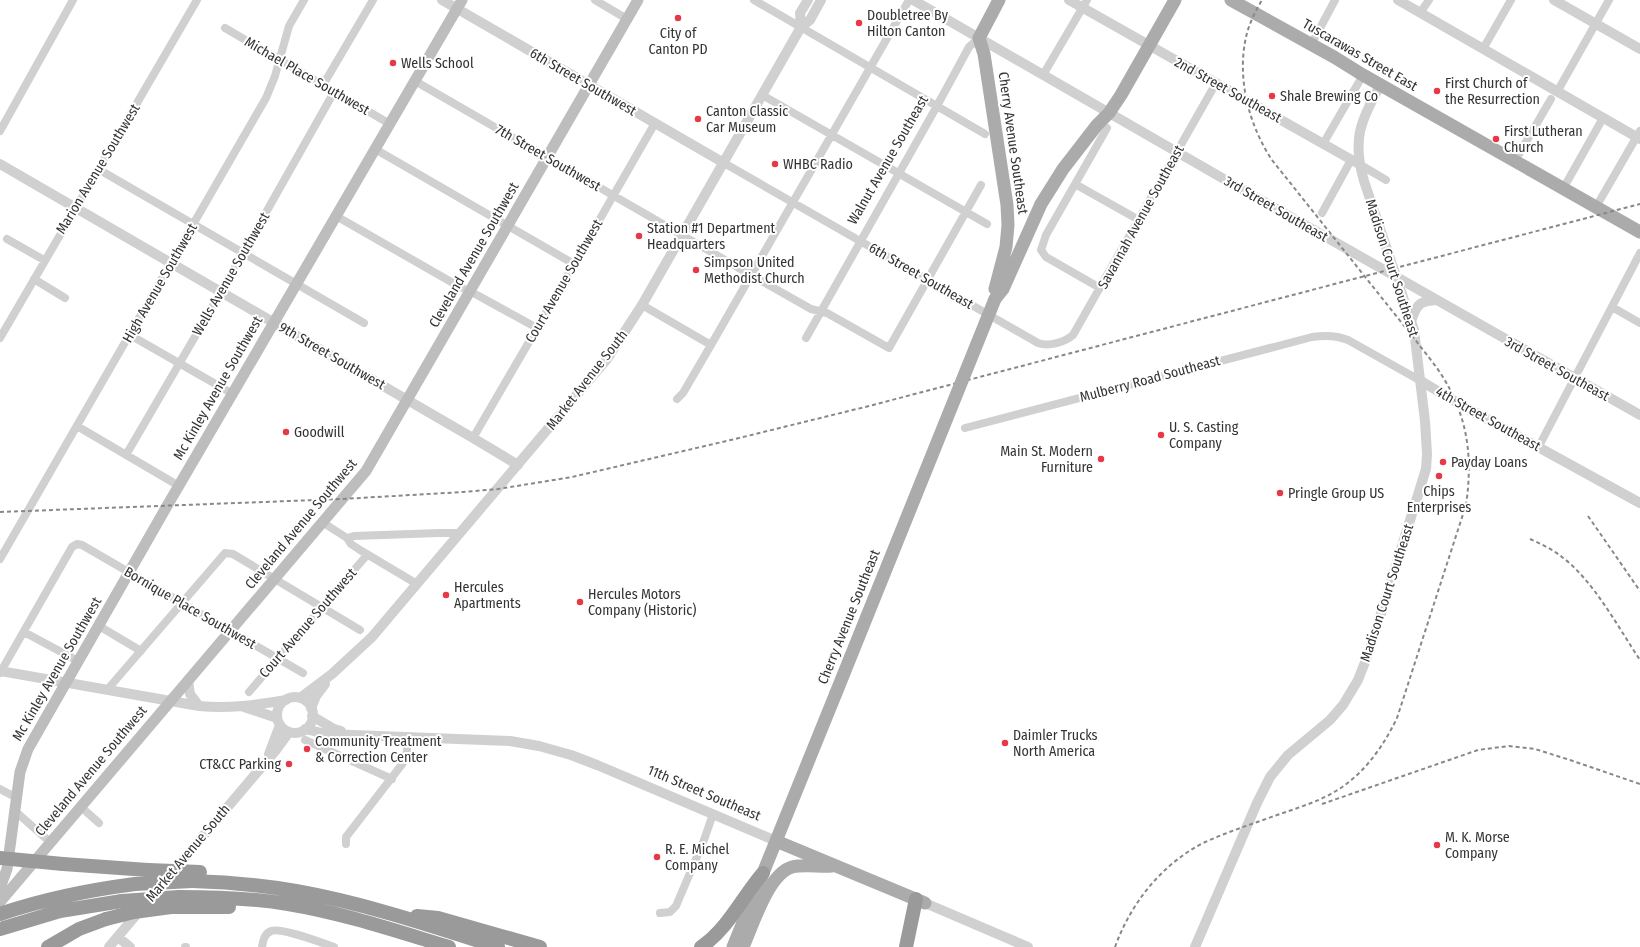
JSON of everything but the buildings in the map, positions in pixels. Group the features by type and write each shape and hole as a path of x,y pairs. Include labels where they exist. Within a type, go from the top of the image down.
{"highway":[{"path":"0,858 148,870 317,895 393,915 498,947"},
{"path":"701,947 722,928 750,887 763,873"},
{"path":"0,914 36,903 84,892 196,876"},
{"path":"0,929 86,911 107,903 122,901 175,902 227,897 288,904 330,913 449,947"},
{"path":"906,947 921,901"},
{"path":"916,947 921,901"},
{"path":"48,947 79,929 106,918 175,902"},
{"path":"393,915 438,918 540,947"},
{"path":"0,937 34,921"}],"main road":[{"name":"Cleveland Avenue Southwest","path":"0,902 366,471 638,0"},
{"name":"Walnut Avenue Southeast","path":"979,38 999,0"},
{"name":"Cherry Avenue Southeast","path":"733,947 995,299 1003,289 1032,221 1053,183 1086,139 1109,113 1175,0"},
{"name":"Tuscarawas Street East","path":"1231,0 1640,232"},
{"name":"Mc Kinley Avenue Southwest","path":"0,888 7,869 16,798 24,757 65,683 232,394 460,4"},
{"name":"Cherry Avenue Southeast","path":"979,38 984,54 1008,205 1006,247 996,286 995,299"},
{"name":"11th Street Southeast","path":"776,841 921,901"},
{"path":"743,947 772,882 779,874 786,869 799,866 835,866"}],"street":[{"path":"0,131 73,0"},
{"name":"Marion Avenue Southwest","path":"0,338 44,260 197,0"},
{"name":"High Avenue Southwest","path":"0,560 266,98 290,26 304,0"},
{"path":"323,85 373,0"},
{"name":"6th Street Southwest","path":"442,0 460,4 589,85 724,163"},
{"path":"595,0 627,19"},
{"path":"754,0 985,134"},
{"name":"Market Avenue South","path":"801,27 800,13 808,0"},
{"path":"677,399 683,393 711,345 909,0"},
{"name":"3rd Street Southeast","path":"913,0 1640,415"},
{"name":"2nd Street Southeast","path":"1069,0 1085,4 1149,46 1386,180"},
{"path":"1311,45 1335,0"},
{"path":"1398,0 1483,49 1554,96 1639,136 1596,207"},
{"path":"1420,13 1429,0"},
{"path":"1483,49 1511,0"},
{"path":"1554,0 1640,49"},
{"path":"1515,161 1609,0"},
{"name":"Market Avenue South","path":"300,698 332,674 372,637 607,358 642,305 801,27 810,20 819,1"},
{"path":"1043,75 1085,4"},
{"name":"Michael Place Southwest","path":"225,28 390,124"},
{"name":"Walnut Avenue Southeast","path":"806,338 969,47 979,38"},
{"path":"1323,144 1363,75"},
{"name":"7th Street Southwest","path":"415,81 751,275 812,309 827,312 889,348 928,280"},
{"name":"Savannah Avenue Southeast","path":"1058,342 1068,339 1073,335 1216,83"},
{"name":"Madison Court Southeast","path":"1195,947 1256,803 1270,777 1288,755 1330,720 1354,689 1364,666 1426,469 1427,444 1417,342 1412,319 1364,181 1355,162 1360,130 1366,112 1381,84"},
{"name":"Wells Avenue Southwest","path":"126,455 244,252 334,92"},
{"path":"762,95 987,224"},
{"path":"1563,188 1603,118"},
{"name":"Court Avenue Southwest","path":"473,438 655,123"},
{"path":"1100,288 1046,257 1041,251 1046,235 1107,128"},
{"path":"375,149 574,264"},
{"path":"1322,213 1355,162"},
{"name":"6th Street Southeast","path":"724,163 1038,343 1046,344 1058,342"},
{"name":"9th Street Southwest","path":"0,164 518,465"},
{"path":"98,169 244,252 364,323"},
{"path":"1075,184 1139,220"},
{"path":"928,280 981,185"},
{"path":"336,216 536,328"},
{"path":"7,239 44,260"},
{"path":"1538,448 1640,253"},
{"path":"34,279 65,298"},
{"path":"1412,319 1420,304 1426,301 1437,300"},
{"path":"642,305 711,345"},
{"path":"1612,307 1640,323"},
{"path":"130,335 232,394"},
{"name":"4th Street Southeast","path":"1335,336 1348,340 1538,448 1640,503"},
{"name":"Mulberry Road Southeast","path":"965,428 1312,337 1335,336"},
{"path":"77,426 179,486"},
{"path":"322,522 347,538 351,544 417,584"},
{"path":"347,538 354,536 460,533"},
{"name":"Bornique Place Southwest","path":"24,632 72,547 77,544 82,545 130,572 303,673"},
{"path":"107,690 223,554 227,552 234,554 360,630"},
{"name":"Court Avenue Southwest","path":"249,692 367,554"},
{"path":"98,626 141,651"},
{"path":"78,661 24,632 0,671 199,706 220,708 242,707 291,698 300,698 308,703 312,712 310,725 305,734"},
{"name":"Market Avenue South","path":"312,712 316,696 332,674"},
{"path":"188,681 190,694 199,706"},
{"path":"278,722 278,708 286,700"},
{"path":"242,707 278,722 289,732 300,732 305,734 392,779"},
{"name":"11th Street Southeast","path":"312,712 334,729 351,734"},
{"name":"Market Avenue South","path":"268,758 278,722"},
{"name":"Market Avenue South","path":"109,947 276,750 289,732"},
{"name":"11th Street Southeast","path":"305,734 351,734 510,741 539,746 584,760 776,841"},
{"path":"346,844 346,837 392,779 406,758 406,736"},
{"path":"0,789 16,798"},
{"path":"81,807 99,823"},
{"path":"15,811 50,842"},
{"path":"660,913 670,912 676,906 704,840 713,814"},
{"name":"11th Street Southeast","path":"921,901 1028,947"},
{"path":"262,947 265,936 271,931 286,932 334,947"},
{"path":"118,937 130,947"}],"railway":[{"path":"1115,947 1130,915 1139,901 1149,887 1174,862 1203,843 1221,835 1329,795 1346,784 1372,759 1386,739 1397,718 1466,505 1469,470 1466,437 1463,421 1450,390 1438,370 1417,342 1272,160 1256,131 1246,99 1243,66 1247,33 1253,16 1262,0"},
{"path":"0,512 342,499 463,492 498,489 572,477 869,406 1640,204"},
{"path":"1588,516 1640,591"},
{"path":"1530,539 1558,554 1584,578 1595,591 1640,660"},
{"path":"1322,804 1478,750 1509,746 1535,749 1640,784"}],"place":[{"name":"City of Canton PD","path":"678,18"},
{"name":"Doubletree By Hilton Canton","path":"859,23"},
{"name":"Wells School","path":"393,63"},
{"name":"First Church of the Resurrection","path":"1437,91"},
{"name":"Shale Brewing Co","path":"1272,96"},
{"name":"Canton Classic Car Museum","path":"698,119"},
{"name":"First Lutheran Church","path":"1496,139"},
{"name":"WHBC Radio","path":"775,164"},
{"name":"Station #1 Department Headquarters","path":"639,236"},
{"name":"Simpson United Methodist Church","path":"696,270"},
{"name":"Goodwill","path":"286,432"},
{"name":"U. S. Casting Company","path":"1161,435"},
{"name":"Main St. Modern Furniture","path":"1101,459"},
{"name":"Payday Loans","path":"1443,462"},
{"name":"Chips Enterprises","path":"1439,476"},
{"name":"Pringle Group US","path":"1280,493"},
{"name":"Hercules Apartments","path":"446,595"},
{"name":"Hercules Motors Company (Historic)","path":"580,602"},
{"name":"Daimler Trucks North America","path":"1005,743"},
{"name":"Community Treatment & Correction Center","path":"307,749"},
{"name":"CT&CC Parking","path":"289,764"},
{"name":"M. K. Morse Company","path":"1437,845"},
{"name":"R. E. Michel Company","path":"657,857"}]}
